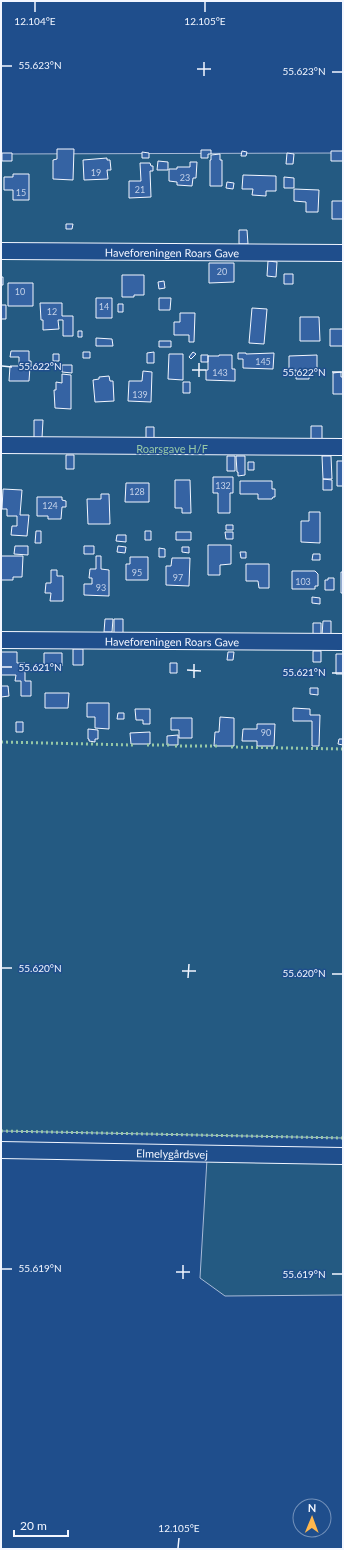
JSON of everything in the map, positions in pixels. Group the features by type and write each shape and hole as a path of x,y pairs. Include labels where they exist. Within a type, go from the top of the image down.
{"street":[{"name":"Haveforeningen Roars Gave","path":"1,251 343,253"},
{"path":"1,445 343,447"},
{"name":"Haveforeningen Roars Gave","path":"1,640 343,642"},
{"name":"Elmelygårdsvej","path":"1,1150 343,1156"}],"green space":[{"name":"Roarsgave H/F","path":"343,153 343,1138 1,1131 1,154"},
{"path":"207,1159 343,1163 343,1295 225,1296 200,1278"}],"building":[{"path":"57,149 74,149 73,180 53,179 53,160 57,159"},
{"path":"201,150 211,150 211,154 208,154 208,158 201,158"},
{"path":"242,151 247,152 246,156 241,156"},
{"path":"331,151 343,151 343,161 331,161"},
{"path":"142,152 149,153 149,158 142,158"},
{"path":"2,153 12,153 12,161 2,161"},
{"path":"287,153 294,154 293,164 286,164"},
{"path":"220,154 220,160 222,160 222,186 210,186 211,155"},
{"path":"107,158 107,160 110,160 111,170 107,170 108,179 84,180 83,160"},
{"path":"158,161 168,162 168,170 157,170"},
{"path":"190,162 197,162 196,178 193,178 192,186 177,185 177,182 169,181 169,169 177,169 177,167 190,167"},
{"path":"140,163 150,163 151,166 153,166 153,171 150,171 151,197 129,198 129,181 141,181"},
{"path":"13,174 29,174 29,200 13,200 13,190 4,190 4,177 13,177"},
{"path":"243,175 276,176 276,191 266,191 266,196 252,195 253,189 242,189"},
{"path":"284,177 294,178 294,188 284,188"},
{"path":"227,182 234,183 233,189 226,188"},
{"path":"294,189 319,190 318,212 306,212 306,202 294,201"},
{"path":"332,201 343,201 343,219 332,219"},
{"path":"66,224 73,224 72,229 66,229"},
{"path":"239,230 247,230 248,244 239,244"},
{"path":"268,261 277,262 276,277 267,276"},
{"path":"209,263 234,263 234,282 209,283"},
{"path":"284,274 293,274 293,284 284,284"},
{"path":"122,275 144,275 144,295 122,297"},
{"path":"1,277 3,277 3,285 1,285"},
{"path":"164,281 165,288 159,289 158,282"},
{"path":"8,283 33,283 33,306 8,306"},
{"path":"96,298 112,298 112,318 96,318"},
{"path":"159,298 171,298 170,310 159,310"},
{"path":"40,303 62,303 62,316 73,316 73,336 63,336 63,320 58,320 59,329 43,330"},
{"path":"118,304 123,304 123,312 118,312"},
{"path":"1,305 6,305 6,319 1,319"},
{"path":"252,308 267,309 264,344 249,343"},
{"path":"180,313 195,313 194,342 189,342 189,335 174,335 174,322 180,322"},
{"path":"300,317 319,317 320,341 300,341"},
{"path":"330,329 343,329 343,346 330,346"},
{"path":"78,331 82,331 82,337 78,337"},
{"path":"96,338 112,339 113,346 96,346"},
{"path":"159,341 171,341 171,347 159,347"},
{"path":"11,351 29,351 29,361 31,361 31,367 29,381 9,381 10,366 19,366 19,357 10,357"},
{"path":"83,352 90,352 90,358 83,358"},
{"path":"154,352 154,363 147,363 147,353"},
{"path":"193,352 196,354 191,359 189,357"},
{"path":"238,353 274,353 273,369 243,368 243,359 238,359"},
{"path":"53,354 59,354 59,361 53,361"},
{"path":"169,354 183,354 183,380 168,379"},
{"path":"201,355 208,355 208,362 201,362"},
{"path":"232,355 232,369 235,369 235,381 206,380 208,356"},
{"path":"317,355 317,370 309,370 309,379 296,379 296,370 289,370 289,356"},
{"path":"62,365 72,365 72,373 62,372"},
{"path":"143,371 152,372 151,402 128,401 129,381 142,381"},
{"path":"341,372 341,377 343,377 343,394 333,394 333,373"},
{"path":"62,374 71,375 71,409 55,408 54,390 56,390 56,382 62,383"},
{"path":"109,376 110,381 113,381 114,401 95,402 93,380 99,379 99,377"},
{"path":"183,382 190,382 190,393 183,393"},
{"path":"34,420 43,420 42,438 34,438"},
{"path":"311,426 322,426 322,439 311,440"},
{"path":"146,427 154,427 154,439 146,439"},
{"path":"66,455 74,455 74,469 66,469"},
{"path":"227,456 235,456 235,471 227,471"},
{"path":"236,456 245,456 245,475 238,476"},
{"path":"322,456 331,456 332,479 323,479"},
{"path":"337,461 343,461 343,486 337,486"},
{"path":"248,462 254,462 254,470 248,470"},
{"path":"213,477 233,477 233,493 230,493 230,513 218,513 218,493 213,493"},
{"path":"323,479 332,480 332,490 323,490"},
{"path":"175,480 190,480 191,513 182,513 182,508 175,508"},
{"path":"240,481 272,481 272,489 275,489 275,497 272,499 258,499 258,494 240,494"},
{"path":"126,483 149,483 149,502 125,502"},
{"path":"3,489 22,490 20,515 29,515 27,536 11,535 12,526 17,526 17,516 7,516 7,509 2,509"},
{"path":"101,494 109,494 110,524 88,524 87,499 101,499"},
{"path":"37,497 62,497 62,500 66,501 66,507 62,507 61,519 48,519 48,516 37,516"},
{"path":"309,512 320,512 320,543 301,542 301,521 309,521"},
{"path":"226,525 233,525 233,530 226,530"},
{"path":"36,531 41,531 41,543 35,543"},
{"path":"145,531 151,531 151,540 145,540"},
{"path":"176,532 191,532 191,540 176,540"},
{"path":"225,532 233,532 233,539 226,539"},
{"path":"117,535 126,535 126,542 116,541"},
{"path":"208,545 231,545 231,564 220,565 220,575 208,575"},
{"path":"15,546 28,546 28,555 14,554"},
{"path":"84,546 94,546 94,554 84,554"},
{"path":"118,546 126,547 125,553 117,552"},
{"path":"182,547 189,547 189,553 182,552"},
{"path":"159,548 165,549 165,557 159,557"},
{"path":"240,552 246,552 246,558 241,558"},
{"path":"313,554 320,554 320,560 312,560"},
{"path":"1,556 23,556 22,577 13,577 13,580 1,580"},
{"path":"96,556 101,556 101,569 109,570 109,596 84,595 84,584 92,584 92,578 89,578 90,569 96,569"},
{"path":"130,557 148,557 148,580 126,580 126,564 130,564"},
{"path":"172,558 190,558 189,586 166,585 166,566 171,566"},
{"path":"246,564 269,564 269,588 259,588 258,581 246,581"},
{"path":"51,570 57,570 57,576 63,576 63,601 50,601 51,593 45,593 46,583 51,583"},
{"path":"292,571 315,571 318,574 318,586 315,586 315,589 292,589"},
{"path":"341,572 343,572 343,593 341,593"},
{"path":"328,578 334,578 334,590 325,590 325,580 328,580"},
{"path":"312,597 320,598 320,604 312,603"},
{"path":"105,619 113,619 112,632 104,632"},
{"path":"114,619 123,619 123,633 114,633"},
{"path":"323,621 331,621 331,635 322,635"},
{"path":"313,623 321,623 321,634 313,634"},
{"path":"73,649 83,649 83,665 73,665"},
{"path":"313,651 321,651 321,662 313,662"},
{"path":"1,652 17,652 17,663 25,663 25,681 31,681 31,696 21,696 21,681 15,681 16,675 1,675"},
{"path":"228,652 234,652 233,660 227,660"},
{"path":"44,653 62,653 62,666 44,666"},
{"path":"336,654 343,654 343,674 336,674"},
{"path":"170,663 177,663 177,673 170,673"},
{"path":"1,686 8,686 9,696 1,697"},
{"path":"310,688 318,688 318,695 310,694"},
{"path":"45,693 69,693 68,708 45,708"},
{"path":"87,703 109,703 109,729 95,728 95,717 87,717"},
{"path":"293,708 310,709 310,715 320,715 319,746 312,746 312,721 293,721"},
{"path":"135,709 150,709 150,724 143,724 143,720 136,720"},
{"path":"118,713 124,713 124,719 117,719"},
{"path":"220,717 234,718 234,746 214,746 215,732 219,732"},
{"path":"171,718 192,718 192,738 179,738 179,730 171,730"},
{"path":"16,722 23,722 23,732 16,732"},
{"path":"257,724 275,724 274,746 257,746 257,741 242,741 243,729 257,729"},
{"path":"88,729 98,730 98,739 95,739 95,742 89,741"},
{"path":"150,732 150,744 131,744 130,733"},
{"path":"178,735 178,745 167,745 167,736"},
{"path":"339,739 343,739 343,745 338,744"}],"hedge":[{"path":"1,742 133,745"},
{"path":"147,745 169,745"},
{"path":"175,746 217,746"},
{"path":"231,747 343,749"},
{"path":"1,1131 343,1138"}]}
